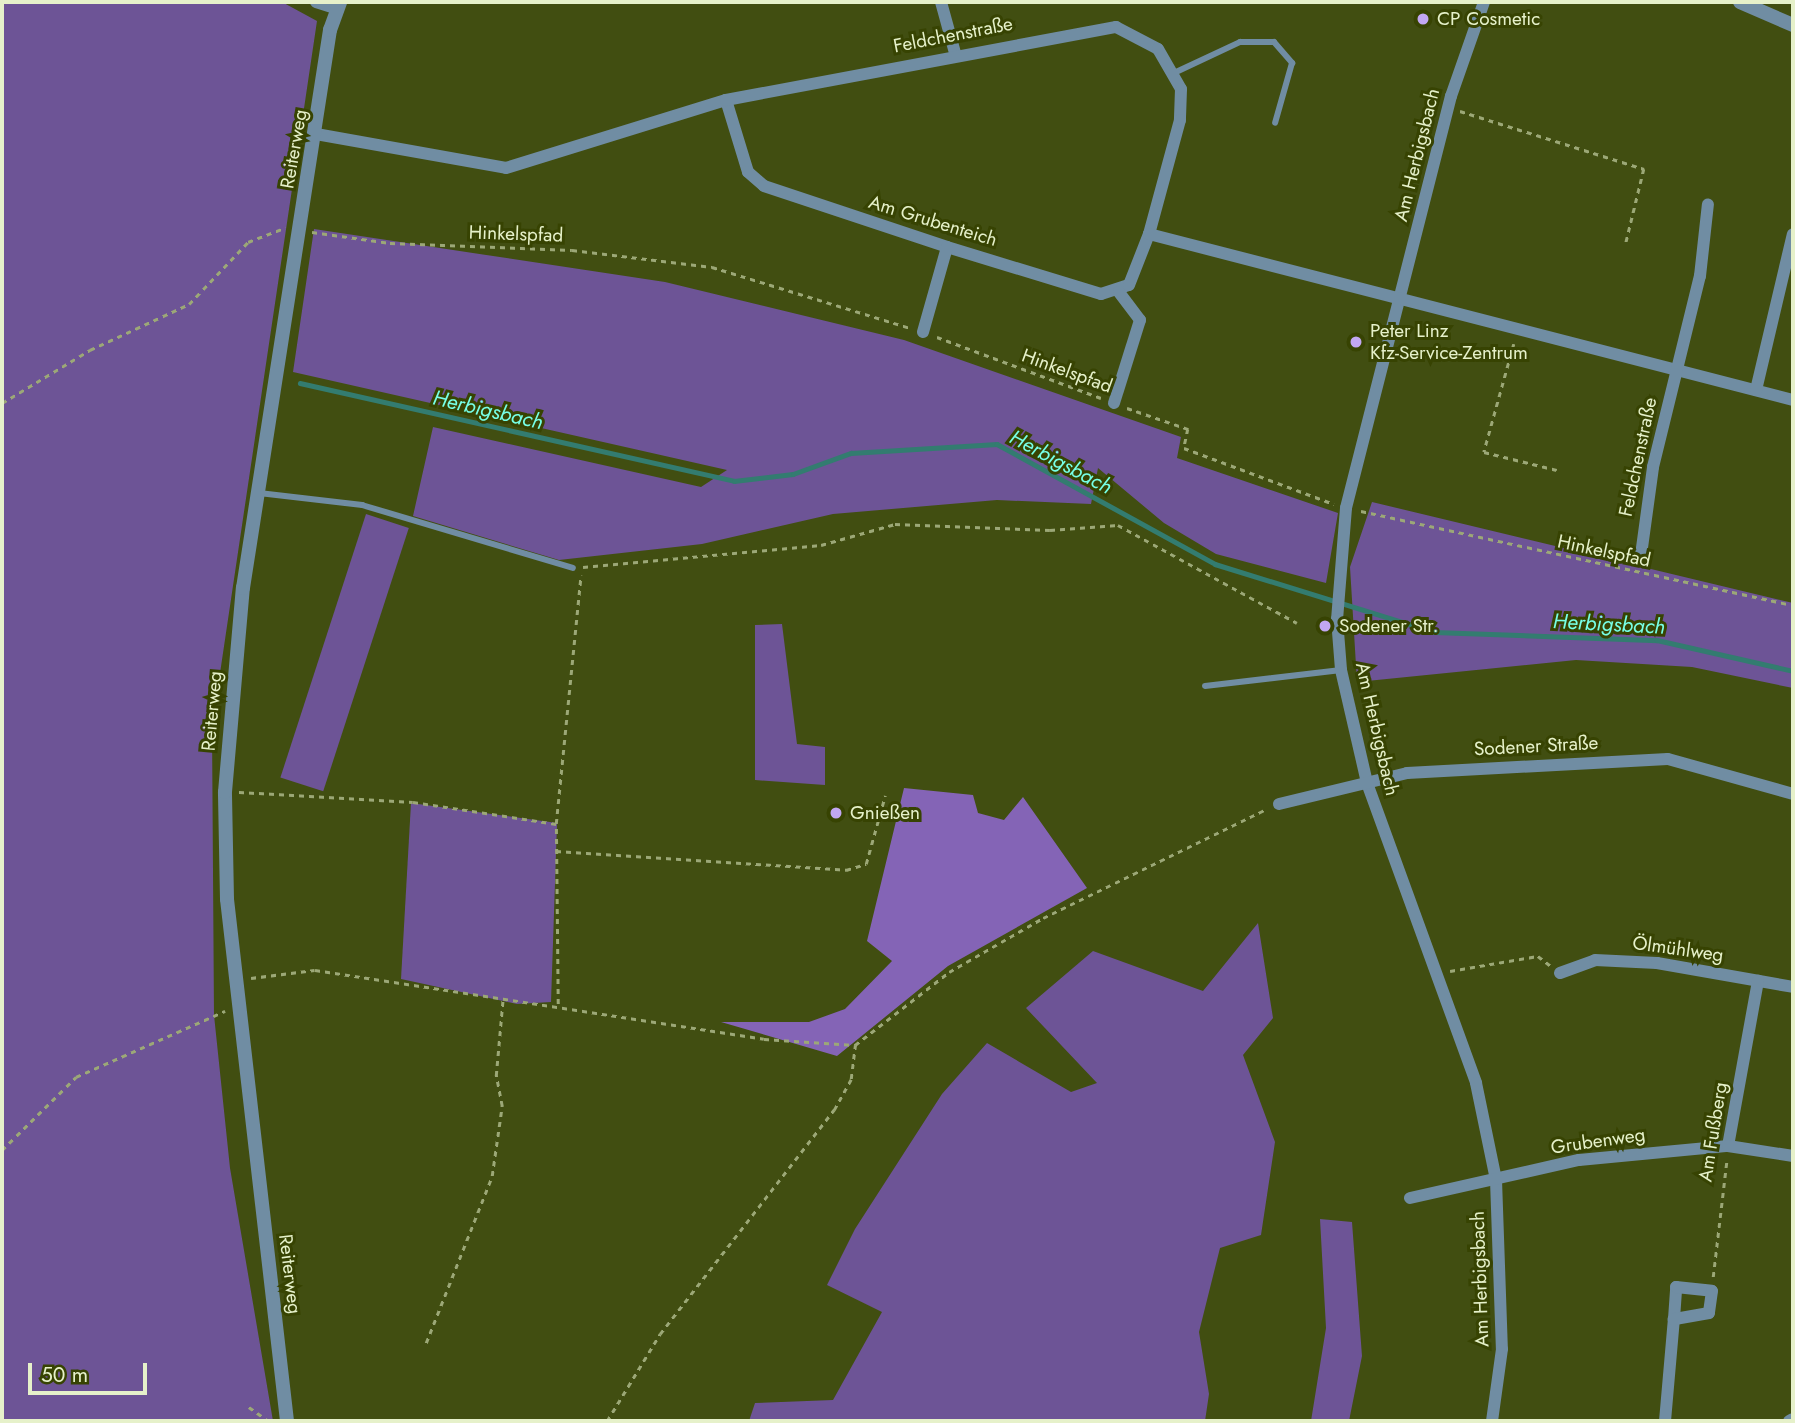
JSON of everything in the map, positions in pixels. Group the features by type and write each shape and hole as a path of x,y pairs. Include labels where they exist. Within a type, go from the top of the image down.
{"street":[{"path":"316,2 337,5"},
{"path":"941,2 955,53"},
{"name":"Am Herbigsbach","path":"1484,2 1448,107 1403,295 1346,508 1338,579 1338,619 1341,670 1367,783 1476,1083 1496,1180 1502,1349 1492,1421"},
{"path":"1740,2 1793,25"},
{"name":"Reiterweg","path":"287,1421 235,980 225,792 257,492 337,5"},
{"name":"Feldchenstraße","path":"316,134 506,167 726,100 955,53 1116,27 1145,38 1176,72"},
{"path":"1114,403 1140,320 1119,292 1136,274 1180,120 1176,72"},
{"name":"Am Grubenteich","path":"726,100 748,172 764,186 1092,293 1119,292"},
{"name":"Feldchenstraße","path":"1641,555 1653,467 1700,276 1708,204"},
{"path":"1149,234 1403,295 1793,400"},
{"path":"1756,390 1793,234"},
{"path":"923,332 947,247"},
{"name":"Sodener Straße","path":"1279,804 1407,774 1668,759 1793,794"},
{"name":"Ölmühlweg","path":"1560,973 1595,960 1793,988"},
{"name":"Am Fußberg","path":"1728,1146 1758,981"},
{"name":"Grubenweg","path":"1410,1198 1579,1160 1728,1146 1793,1156"},
{"path":"1665,1421 1676,1287 1712,1291 1709,1313 1701,1319 1674,1319"}],"lane":[{"path":"1176,72 1240,42 1274,42 1292,63 1275,123"},
{"path":"257,492 362,505 573,568"},
{"path":"1205,687 1341,670"}],"path":[{"path":"1448,107 1644,169 1626,243"},
{"name":"Hinkelspfad","path":"2,403 90,350 189,304 247,242 276,227 390,243 572,250 712,267 923,332 1188,429 1184,449 1346,508 1793,605"},
{"path":"1519,327 1484,452 1557,470"},
{"path":"573,568 821,545 895,524 941,529 1003,523 1050,530 1118,525 1297,624"},
{"path":"558,1004 556,824 581,575 573,568"},
{"path":"225,792 413,802 556,824"},
{"path":"556,851 846,870 866,864 885,796"},
{"path":"235,980 315,971 558,1004 764,1039 855,1045 949,972 1043,918 1279,804"},
{"path":"1436,973 1538,956"},
{"path":"426,1343 492,1175 502,1106 496,1076 503,998"},
{"path":"2,1150 76,1077 238,1008"},
{"path":"607,1421 660,1335 834,1110 851,1079 855,1045"},
{"name":"Am Fußberg","path":"1712,1291 1728,1146"},
{"path":"248,1407 268,1421"}],"shaded area":[{"path":"2,2 282,2 317,21 212,727 214,1015 230,1168 273,1421 2,1421"},
{"path":"314,229 665,282 904,340 1181,437 1177,458 1338,513 1326,583 1216,554 1164,523 1098,468 1091,504 997,500 833,514 702,544 559,560 413,516 433,427 701,487 727,470 293,372"},
{"path":"1372,502 1793,603 1793,688 1692,667 1576,660 1357,682 1350,567"},
{"path":"366,514 409,528 323,791 280,777"},
{"path":"782,624 797,744 825,747 825,785 755,780 755,625"},
{"path":"904,788 973,795 978,813 1004,820 1023,797 1087,888 948,966 837,1056 721,1022 809,1022 845,1009 892,961 867,941"},
{"path":"411,803 557,823 551,1002 517,1004 401,979"},
{"path":"1258,923 1273,1018 1243,1055 1275,1142 1261,1235 1220,1248 1199,1332 1209,1394 1205,1421 749,1421 755,1403 833,1400 882,1312 827,1285 855,1229 942,1094 987,1043 1071,1092 1097,1083 1026,1008 1093,951 1203,991"},
{"path":"1320,1219 1352,1222 1362,1356 1349,1421 1311,1421 1326,1328"}],"waterway":[{"name":"Herbigsbach","path":"300,383 734,481 793,474 851,453 997,444 1215,564 1434,632 1657,640 1793,671"}],"place":[{"name":"CP Cosmetic","path":"1423,19"},
{"name":"Peter Linz Kfz-Service-Zentrum","path":"1356,342"},
{"name":"Sodener Str.","path":"1325,626"},
{"name":"Gnießen","path":"836,813"}]}
